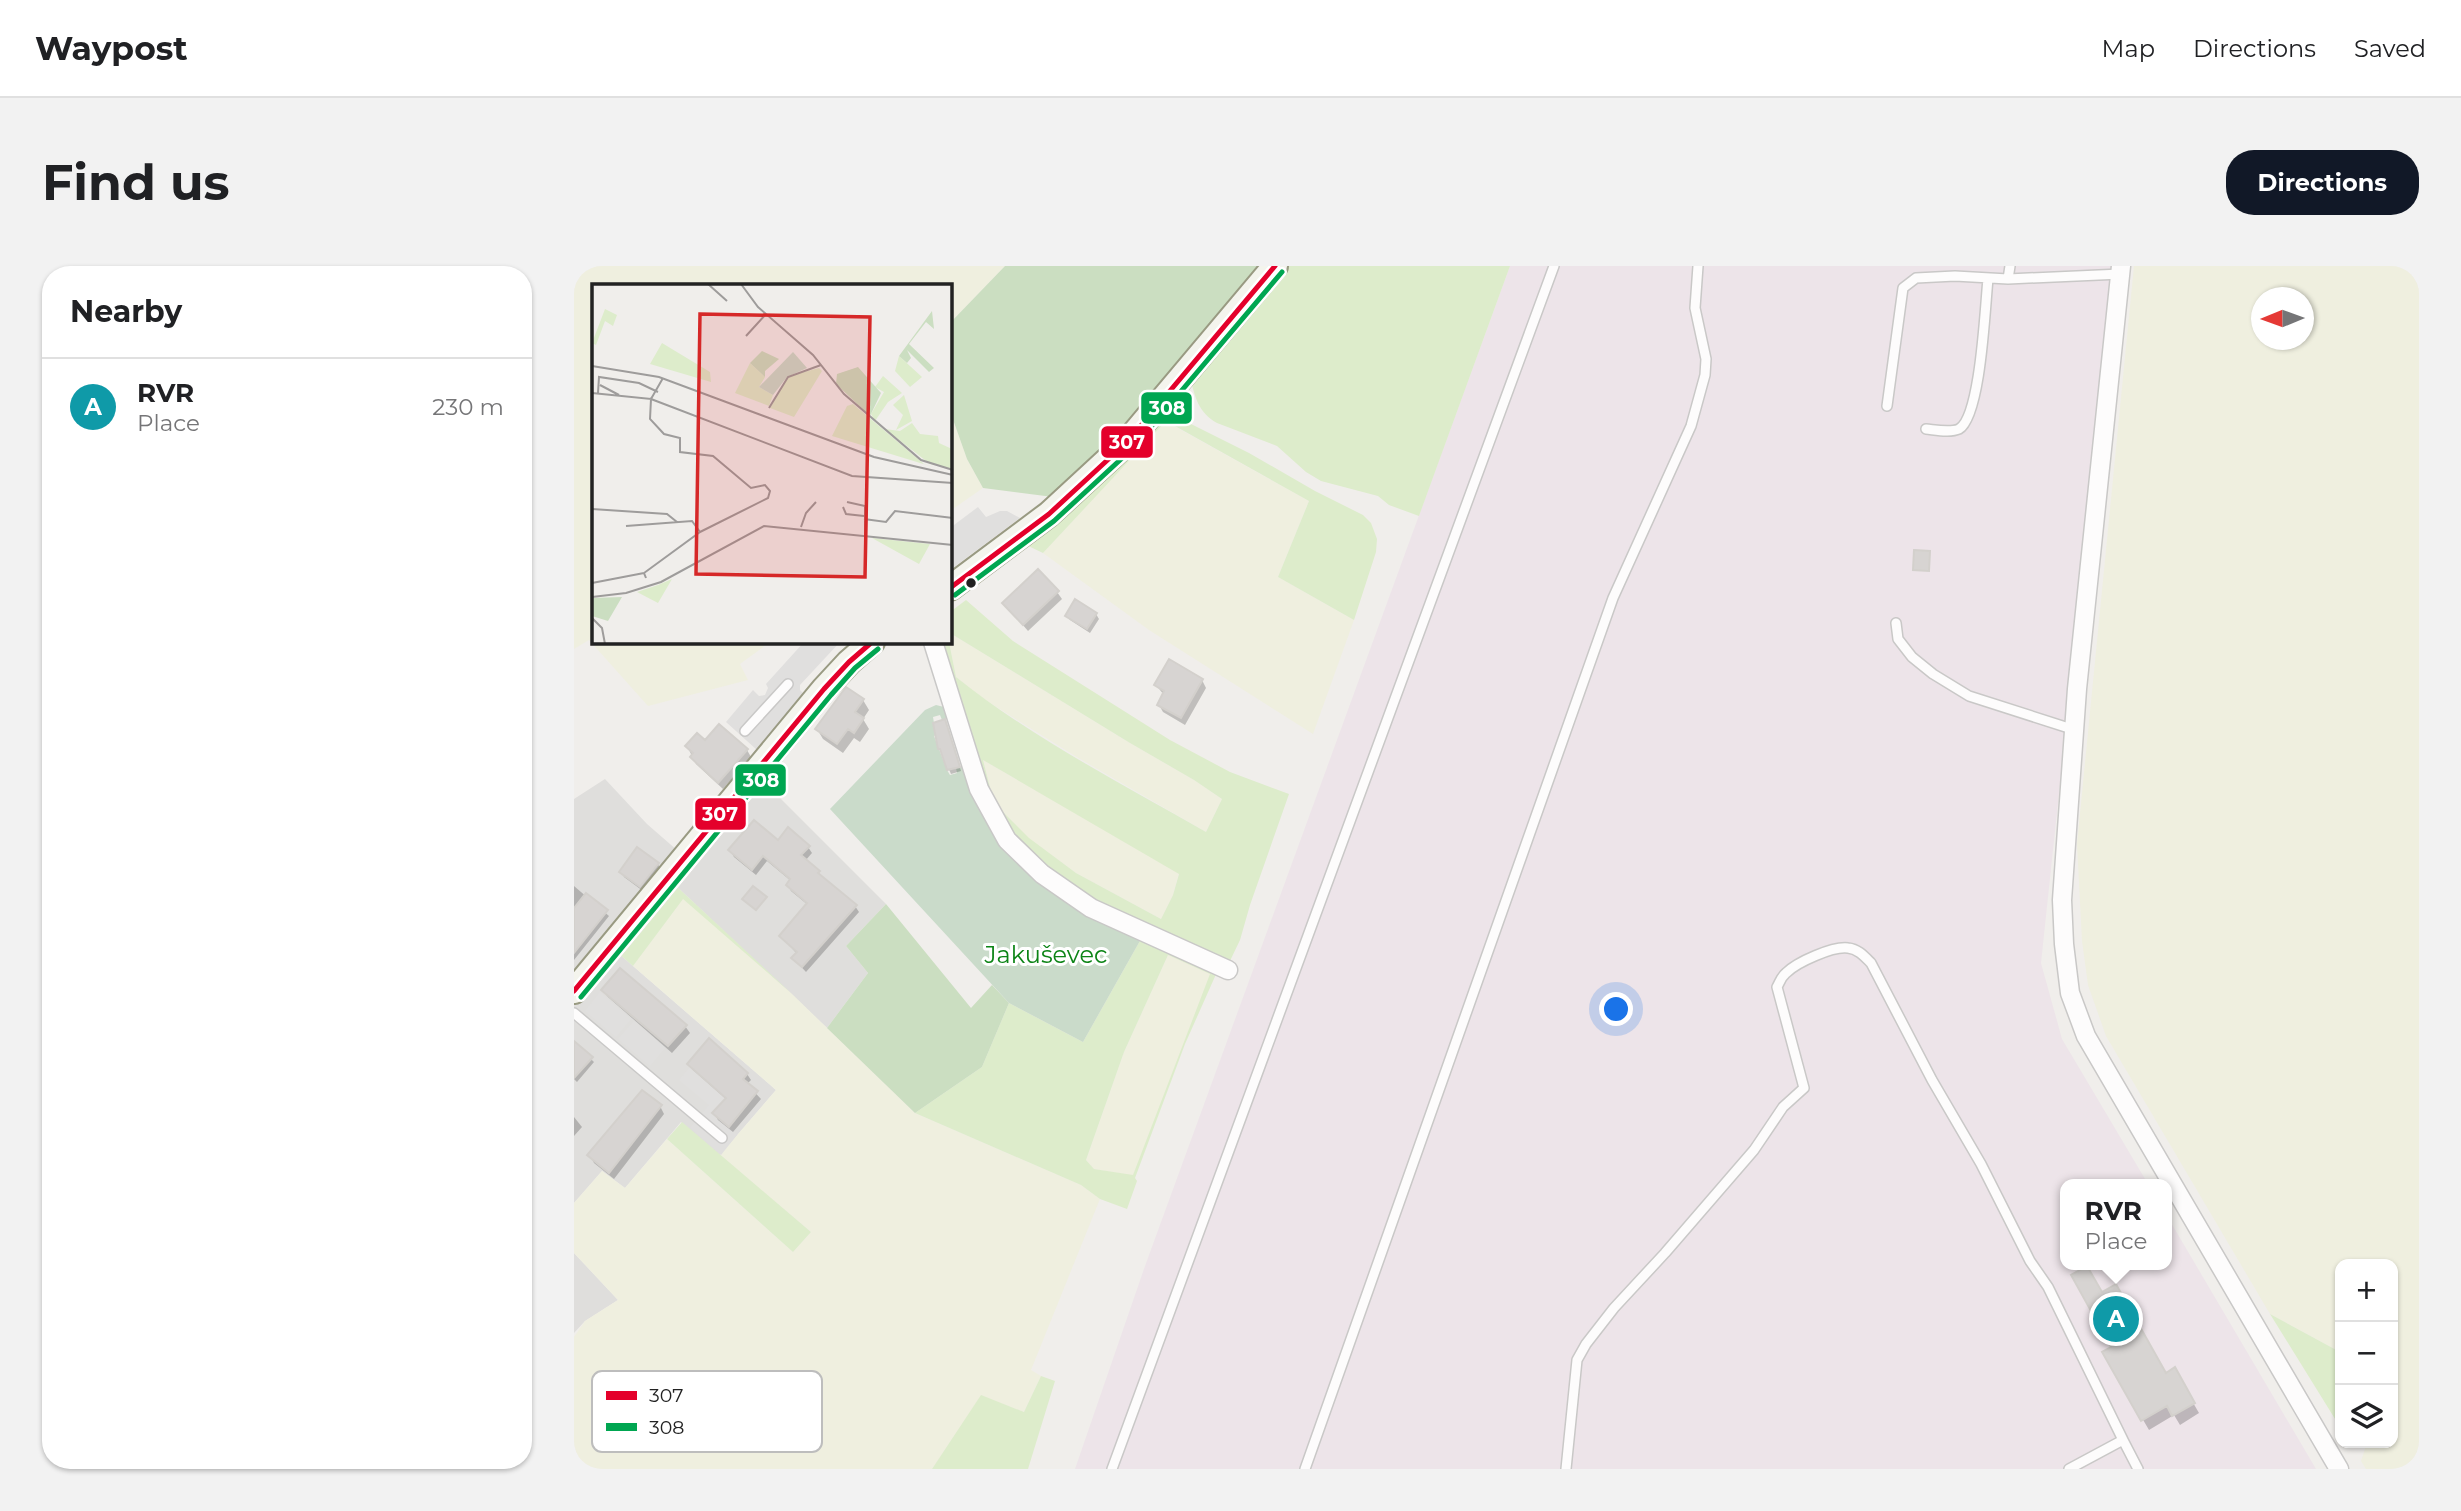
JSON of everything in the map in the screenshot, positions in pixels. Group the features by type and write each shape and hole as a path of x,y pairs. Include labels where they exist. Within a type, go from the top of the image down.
{"main road":[{"path":"952,587 1049,514 1126,442 1275,266"},
{"path":"574,991 824,690 870,644"}],"street":[{"path":"2121,270 2077,690 2062,901 2064,944 2070,993 2086,1036 2170,1179"},
{"path":"934,644 972,779 1007,840 1026,861 1061,889 1091,908 1228,970"},
{"path":"2172,1183 2339,1469"}],"lane":[{"path":"1112,1469 1554,266"},
{"path":"1305,1469 1613,598 1691,426 1705,375 1706,359 1695,308 1698,266"},
{"path":"2008,279 2010,266"},
{"path":"1887,406 1903,288 1916,278 1956,271 1988,279 2008,279 2121,270"},
{"path":"1926,429 1956,430 1964,425 1971,412 1988,279"},
{"path":"1896,623 1898,639 1912,657 1933,674 1969,696 2075,730"},
{"path":"745,731 788,684"},
{"path":"1566,1469 1577,1360 1614,1308 1754,1150 1783,1107 1804,1088 1777,987 1783,975 1791,968 1839,948 1851,948 1871,963 1932,1080 1981,1164 2030,1261 2048,1287 2138,1469"},
{"path":"574,1013 722,1138"},
{"path":"2069,1469 2123,1440"}],"shaded area":[{"path":"1510,266 2115,266 2041,963 2062,1039 2145,1179 2060,1179 2060,1270 2172,1270 2172,1224 2316,1469 1075,1469 1145,1266"},
{"path":"978,507 986,517 1007,511 1020,518 952,569 952,526"},
{"path":"802,644 838,644 800,685 803,693 757,750 726,722 753,690 759,696 765,695 768,688 766,684"},
{"path":"759,777 886,904 846,946 868,973 827,1028 673,883"},
{"path":"605,779 647,824 678,851 574,979 574,799"},
{"path":"618,953 776,1090 720,1155 681,1122 625,1188 602,1171 574,1203 574,1001"},
{"path":"600,992 631,1019 616,1037 585,1011"},
{"path":"634,1021 665,1048 650,1066 618,1039"},
{"path":"690,1067 726,1098 713,1113 737,1135 721,1155 690,1128 709,1105 679,1080"},
{"path":"574,1253 618,1300 585,1321 574,1333"}],"green space":[{"path":"574,266 1005,266 952,321 952,284 592,284 592,643 589,640 574,649"},
{"path":"1005,266 1266,266 1137,418 1053,497 983,488 967,459 952,417 952,321"},
{"path":"1284,266 1510,266 1419,516 1389,505 1378,496 1321,481 1306,472 1277,446 1217,423 1205,414 1198,403 1190,377"},
{"path":"2134,266 2419,266 2419,1469 2366,1469 2361,1461 2365,1448 2398,1448 2398,1259 2335,1259 2335,1349 2270,1314 2106,1036 2088,985 2082,941 2077,844"},
{"path":"1163,410 1249,453 1363,515 1371,523 1377,539 1376,552 1354,620 1278,577 1309,501 1166,421 1043,553 1022,543"},
{"path":"952,417 967,459 983,488 952,510"},
{"path":"1165,421 1309,501 1278,577 1354,620 1313,734 1149,630 1043,553"},
{"path":"966,600 1013,641 1170,740 1230,772 1289,794 1240,940 1229,963 1117,917 1051,876 997,817 940,644 949,644 956,677 985,699 1078,759 1206,832 1222,799 952,634 952,610","holes":["983,760 1179,874 1173,895 1161,919 1076,873 1029,838 994,803"]},
{"path":"952,634 1222,799 1206,832 1075,756 979,696 956,677 949,644 952,644"},
{"path":"593,644 767,644 740,664 748,680 648,706"},
{"name":"Jakuševec","path":"936,705 944,707 950,717 942,720 940,715 933,717 934,736 947,770 950,775 957,773 956,768 964,766 996,832 1141,939 1083,1042 1009,1003 830,809 925,710"},
{"path":"983,760 1179,873 1173,895 1161,919 1076,873 1029,839 994,803"},
{"path":"675,885 791,993 683,899 633,966 618,953"},
{"path":"683,898 791,993 915,1113 1081,1185 1100,1199 1031,1370 1041,1376 1024,1412 981,1396 932,1469 574,1469 574,1337 585,1321 618,1300 574,1253 574,1203 602,1171 625,1188 667,1139 793,1252 811,1232 720,1155 776,1090 633,966"},
{"path":"886,904 971,1008 992,985 1009,1003 982,1067 915,1113 827,1028 868,973 846,946"},
{"path":"1141,939 1217,972 1185,1044 1135,1178 1137,1181 1127,1209 1100,1199 1081,1185 915,1113 982,1067 1009,1003 1083,1042","holes":["1168,955 1210,974 1133,1175 1094,1169 1086,1160 1124,1052"]},
{"path":"1168,955 1211,974 1133,1176 1094,1169 1086,1160 1124,1052"},
{"path":"682,1122 811,1232 793,1252 667,1139"},
{"path":"2270,1314 2335,1349 2335,1419"},
{"path":"1041,1376 1055,1381 1028,1469 932,1469 981,1395 1024,1412"}],"building":[{"path":"1914,550 1930,551 1929,571 1913,570"},
{"path":"1038,569 1059,591 1023,625 1002,603"},
{"path":"1075,599 1097,613 1087,629 1065,616"},
{"path":"1169,659 1203,679 1181,718 1157,705 1164,691 1154,685"},
{"path":"846,687 864,699 855,712 864,718 854,733 848,729 837,744 815,729"},
{"path":"945,719 960,767 947,770 938,749 933,723"},
{"path":"719,724 748,749 718,783 690,757 693,753 685,746 697,733 705,740"},
{"path":"754,820 778,840 788,827 810,846 801,855 820,871 818,873 857,905 802,967 791,958 797,952 779,936 807,903 786,885 790,879 763,856 752,870 728,850"},
{"path":"637,847 659,863 640,887 619,872"},
{"path":"753,886 767,897 756,910 742,899"},
{"path":"586,893 608,910 574,953 574,908"},
{"path":"620,968 687,1025 668,1046 601,990"},
{"path":"709,1038 748,1073 743,1079 758,1091 729,1127 712,1113 726,1098 687,1064"},
{"path":"574,1041 593,1057 574,1078"},
{"path":"642,1090 662,1105 609,1173 587,1155"},
{"path":"2080,1270 2089,1270 2102,1292 2116,1284 2166,1373 2175,1367 2195,1403 2172,1416 2167,1406 2141,1421 2102,1352 2111,1347 2071,1275"}],"transit line":[{"name":"307","path":"952,587 1049,514 1127,442 1275,266"},
{"name":"308","path":"955,595 1054,521 1133,448 1282,272"},
{"name":"307","path":"574,991 824,689 870,644"},
{"name":"308","path":"581,997 831,695 855,668 878,649"}],"place":[{"name":"RVR","path":"2116,1319"}]}
